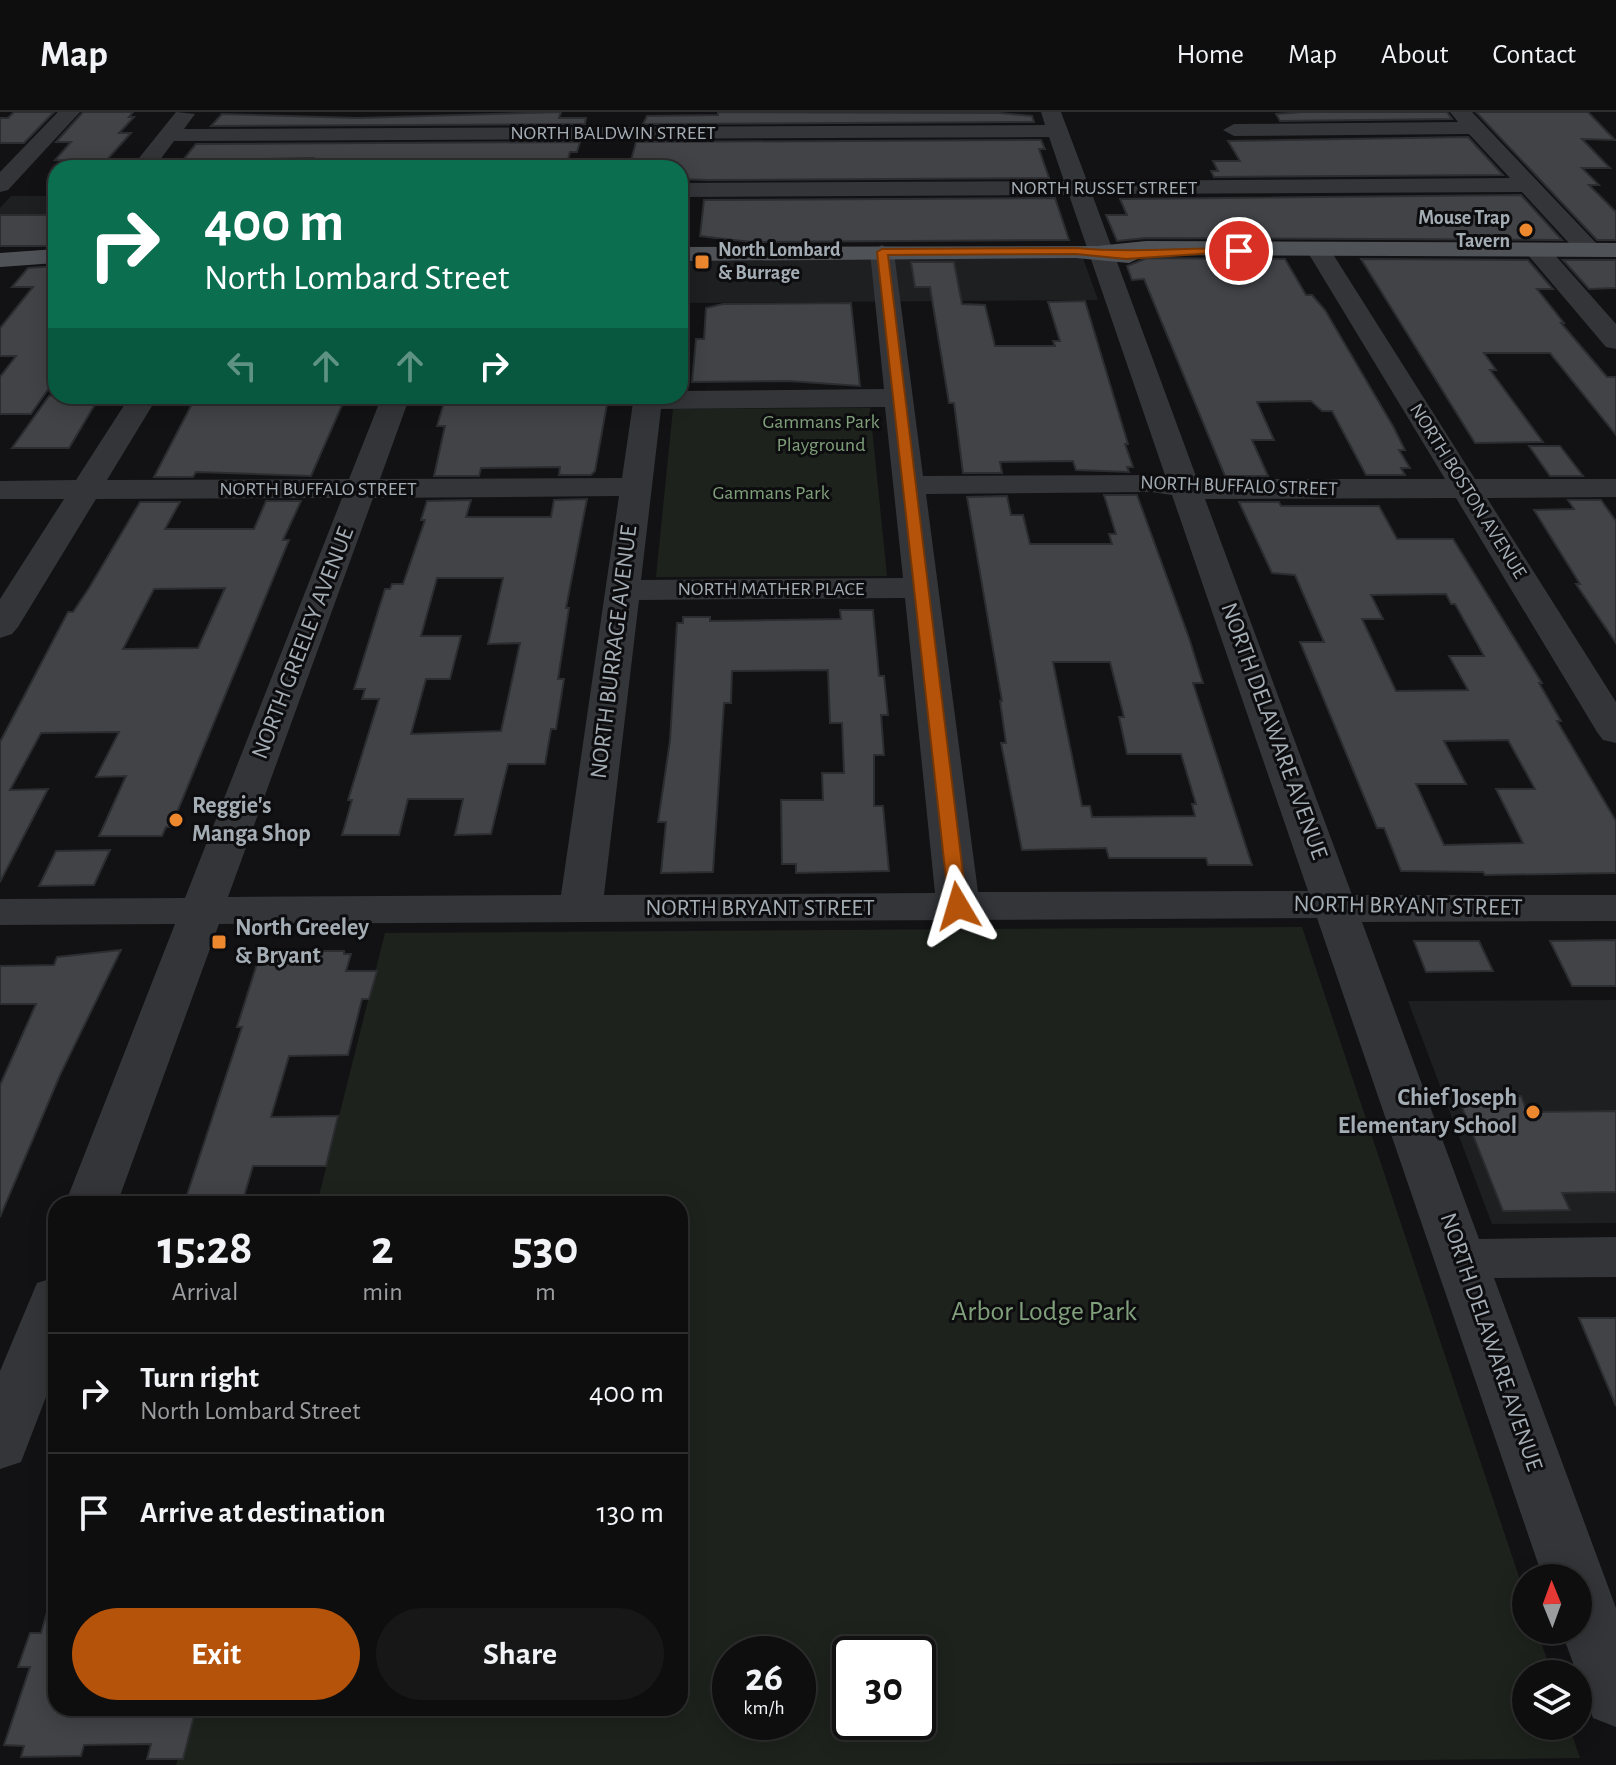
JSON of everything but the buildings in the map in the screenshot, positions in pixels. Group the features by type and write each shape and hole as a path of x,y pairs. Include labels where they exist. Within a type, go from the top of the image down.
{"main road":[{"path":"688,254 1101,252 1137,256 1161,251 1616,250"},
{"path":"2,260 48,256"}],"street":[{"path":"4,176 70,112"},
{"path":"148,160 186,112"},
{"path":"1234,130 1468,120 1589,250"},
{"name":"NORTH BALDWIN STREET","path":"168,135 609,133 1054,121"},
{"name":"NORTH DELAWARE AVENUE","path":"1054,121 1569,1564"},
{"path":"4,176 45,172"},
{"name":"NORTH RUSSET STREET","path":"688,190 1529,185"},
{"path":"1537,250 1616,341"},
{"name":"NORTH BOSTON AVENUE","path":"1319,251 1616,732"},
{"path":"882,252 958,906"},
{"path":"688,398 900,398"},
{"path":"0,627 139,404"},
{"name":"NORTH GREELEY AVENUE","path":"94,1196 393,404"},
{"name":"NORTH BURRAGE AVENUE","path":"581,909 647,404"},
{"name":"NORTH BUFFALO STREET","path":"910,485 1151,483 1187,487 1616,488"},
{"name":"NORTH BUFFALO STREET","path":"0,490 636,487"},
{"name":"NORTH MATHER PLACE","path":"621,590 921,588"},
{"name":"NORTH BRYANT STREET","path":"0,912 1299,903 1376,910 1616,908"},
{"path":"1456,1244 1616,1257"},
{"path":"0,1445 48,1318"},
{"path":"1592,1629 1616,1697"}],"shaded area":[{"path":"11,196 48,196 48,247 0,247 0,208"},
{"path":"1083,258 1098,300 688,303 688,261"},
{"name":"Chief Joseph Elementary School","path":"1616,1000 1616,1223 1492,1224 1408,1001"}],"green space":[{"name":"Gammans Park","path":"870,408 887,576 656,577 673,409"},
{"name":"Arbor Lodge Park","path":"1302,927 1515,1564 1512,1564 1512,1644 1542,1644 1547,1660 1512,1660 1512,1740 1574,1740 1580,1758 1012,1765 176,1765 189,1716 688,1716 688,1196 319,1196 385,933"}],"place":[{"name":"Mouse Trap Tavern","path":"1526,230"},
{"name":"North Lombard & Burrage","path":"702,262"},
{"name":"Reggie's Manga Shop","path":"176,820"},
{"name":"North Greeley & Bryant","path":"219,942"},
{"name":"Chief Joseph Elementary School","path":"1533,1112"}],"route":[{"path":"958,906 882,252 1076,251 1126,256 1161,251 1239,251"}],"park label":[{"name":"Gammans Park Playground","path":"821,434"}]}
